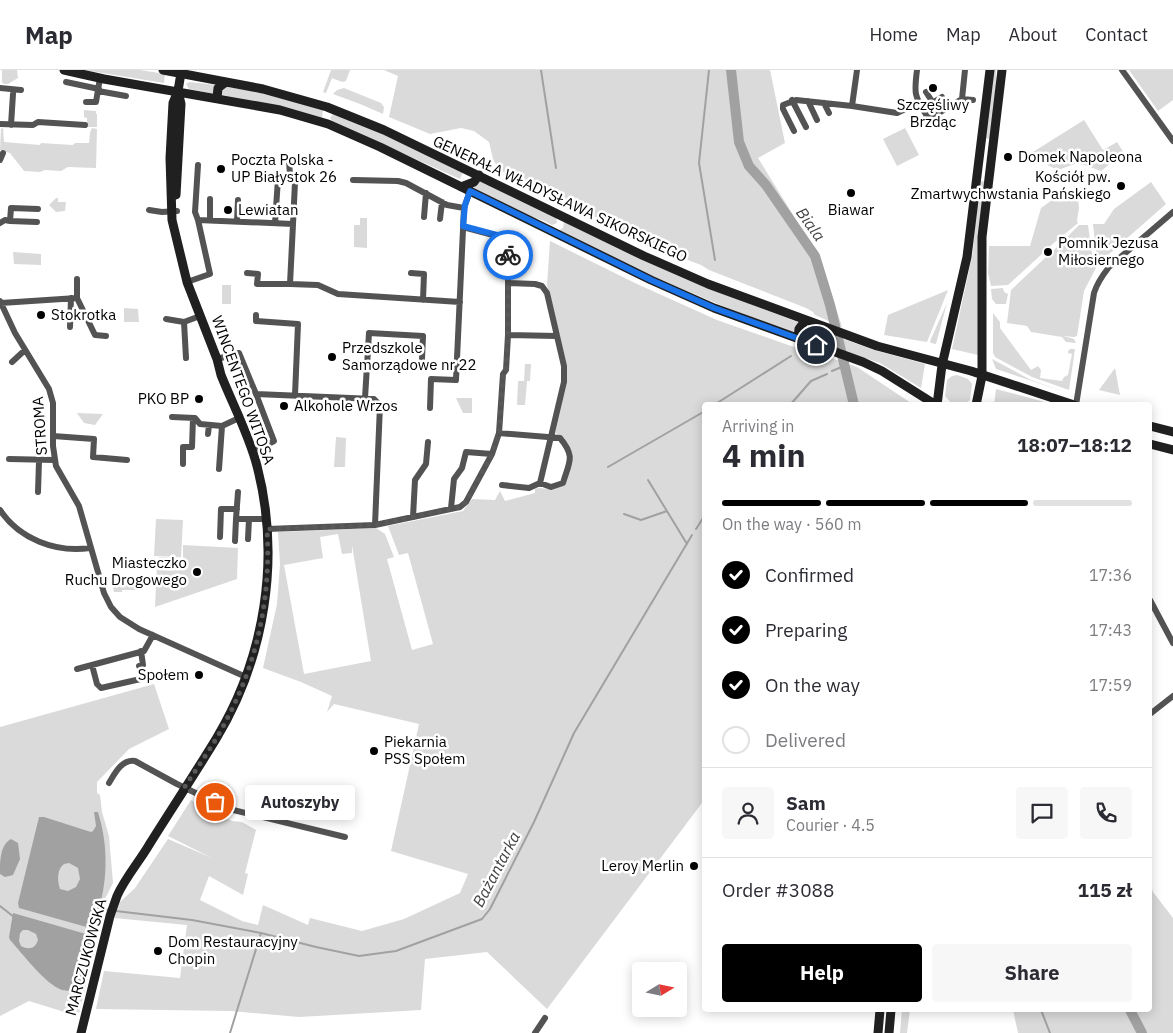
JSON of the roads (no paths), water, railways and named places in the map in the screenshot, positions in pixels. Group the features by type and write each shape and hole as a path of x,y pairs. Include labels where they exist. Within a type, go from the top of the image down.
{"main road":[{"name":"GENERAŁA WŁADYSŁAWA SIKORSKIEGO","path":"64,70 280,110 328,124 380,147 651,280 696,300 850,357 882,371 931,402"},
{"name":"GENERAŁA WŁADYSŁAWA SIKORSKIEGO","path":"163,70 276,92 327,106 384,130 644,256 708,284 828,330 1065,402"},
{"path":"936,402 942,365 967,257 990,70"},
{"path":"977,402 982,376 982,237 1002,70"},
{"name":"WINCENTEGO WITOSA","path":"181,72 178,91 181,104 174,211 176,233 188,282 221,374 253,452 261,482 266,519 268,561 265,602 258,638 246,677"},
{"path":"217,98 218,88 226,82"},
{"path":"327,106 325,116 328,124"},
{"path":"461,187 474,182 479,175"},
{"path":"551,231 557,228 560,223 559,214"},
{"path":"798,339 799,329 805,321"},
{"path":"1152,427 1173,432"},
{"path":"1152,445 1173,450"},
{"name":"MARCZUKOWSKA","path":"81,1033 113,905 121,888 221,730 246,677"},
{"path":"878,1033 880,1012"},
{"path":"889,1033 891,1012"}],"street":[{"path":"852,106 856,70"},
{"path":"916,70 914,90 926,116 930,116 962,99 973,100"},
{"path":"962,99 965,70"},
{"path":"1122,70 1173,141"},
{"path":"86,102 96,102 100,78"},
{"path":"66,82 126,96"},
{"path":"0,88 21,90"},
{"path":"926,92 932,103"},
{"path":"11,125 13,94"},
{"path":"794,131 783,109 783,104 792,100 897,112 932,103 942,97"},
{"path":"792,100 806,127"},
{"path":"808,101 818,120"},
{"path":"824,103 829,113"},
{"path":"0,124 33,126 38,122 85,125"},
{"path":"0,160 3,153"},
{"path":"289,160 290,176 295,182 290,284"},
{"path":"188,282 210,274 195,212 198,165"},
{"path":"275,223 278,179"},
{"path":"353,180 398,181 406,183 442,202 464,208"},
{"path":"430,408 431,379 456,380 464,208 470,191"},
{"path":"424,217 426,193"},
{"path":"210,198 210,220"},
{"path":"237,222 238,200"},
{"path":"440,219 442,202"},
{"path":"10,221 11,208 38,209"},
{"path":"149,210 174,211"},
{"path":"1076,402 1094,293 1100,277 1173,212"},
{"path":"0,223 6,220 37,222"},
{"path":"198,220 293,224"},
{"path":"267,529 375,525 460,507 466,502 492,454 499,433 508,334 508,238 463,226"},
{"path":"246,273 258,274 257,284 318,285 338,294 460,302"},
{"path":"411,273 424,274 423,300"},
{"path":"70,326 77,279"},
{"path":"508,283 535,284 542,286 547,293 564,366 564,382 540,483"},
{"path":"0,302 74,298"},
{"path":"74,298 94,335 106,336"},
{"name":"STROMA","path":"0,302 11,326 52,395 54,460 58,472 79,506 104,593 111,607 124,621 246,677"},
{"path":"256,315 256,321 298,324 295,395"},
{"path":"166,319 184,322 200,316"},
{"path":"184,322 186,358"},
{"path":"365,398 368,332 423,336 422,359"},
{"path":"508,334 557,336"},
{"path":"12,362 25,350"},
{"path":"217,359 239,353 256,394 274,441 253,452"},
{"path":"256,394 365,398 374,399 380,405 375,525"},
{"path":"172,417 193,418 200,424 222,426 239,418"},
{"path":"183,464 183,447 192,447 193,418"},
{"path":"208,434 209,425"},
{"path":"219,469 222,426"},
{"path":"499,433 560,438 569,449 570,455 563,483 551,487 540,483 529,488 502,484"},
{"path":"53,436 94,439 93,457 127,460"},
{"path":"413,518 415,480 426,464 428,442"},
{"path":"452,508 454,479 462,468 466,452 492,454"},
{"path":"10,460 54,460"},
{"path":"38,492 39,461"},
{"path":"235,541 238,492"},
{"path":"220,537 221,509 237,509"},
{"path":"0,510 18,530 40,542 69,548 90,548"},
{"path":"236,519 266,519"},
{"path":"248,539 249,519"},
{"path":"1152,604 1173,643"},
{"path":"77,669 146,649 153,635"},
{"path":"139,666 144,662 141,651"},
{"path":"92,665 97,684 101,688 145,678"},
{"path":"1152,712 1173,696"},
{"path":"109,783 123,764 132,760 184,788 230,809 344,837"},
{"path":"535,1033 545,1018"}],"waterway":[{"path":"541,70 556,168"},
{"path":"709,70 699,163 715,260"},
{"name":"Biala","path":"731,70 739,142 749,166 766,185 815,256 830,305 853,402"},
{"path":"719,402 791,356"},
{"name":"Bażantarka","path":"832,371 844,366"},
{"name":"Bażantarka","path":"793,402 811,381 827,374"},
{"path":"608,467 702,413"},
{"path":"648,480 687,544"},
{"path":"624,514 641,520 667,511"},
{"name":"Bażantarka","path":"696,529 702,520"},
{"name":"Bażantarka","path":"116,911 192,920 261,933 359,956 396,951 482,919 490,909 534,822 574,733 692,535"},
{"name":"Bażantarka","path":"0,906 14,917"},
{"name":"Bażantarka","path":"94,907 109,910"},
{"path":"230,1033 261,933"},
{"path":"1042,1012 1050,1033"},
{"name":"Biala","path":"1131,1012 1142,1033"}],"place":[{"name":"Szczęśliwy Brzdąc","path":"933,88"},
{"name":"Domek Napoleona","path":"1008,157"},
{"name":"Poczta Polska - UP Białystok 26","path":"221,169"},
{"name":"Kościół pw. Zmartwychwstania Pańskiego","path":"1121,186"},
{"name":"Biawar","path":"851,193"},
{"name":"Lewiatan","path":"228,210"},
{"name":"Pomnik Jezusa Miłosiernego","path":"1048,252"},
{"name":"Stokrotka","path":"41,315"},
{"name":"Przedszkole Samorządowe nr 22","path":"332,357"},
{"name":"PKO BP","path":"199,399"},
{"name":"Alkohole Wrzos","path":"284,406"},
{"name":"Miasteczko Ruchu Drogowego","path":"197,572"},
{"name":"Społem","path":"199,675"},
{"name":"Piekarnia PSS Społem","path":"374,751"},
{"name":"Autoszyby","path":"215,802"},
{"name":"Leroy Merlin","path":"694,866"},
{"name":"Dom Restauracyjny Chopin","path":"158,951"}]}
